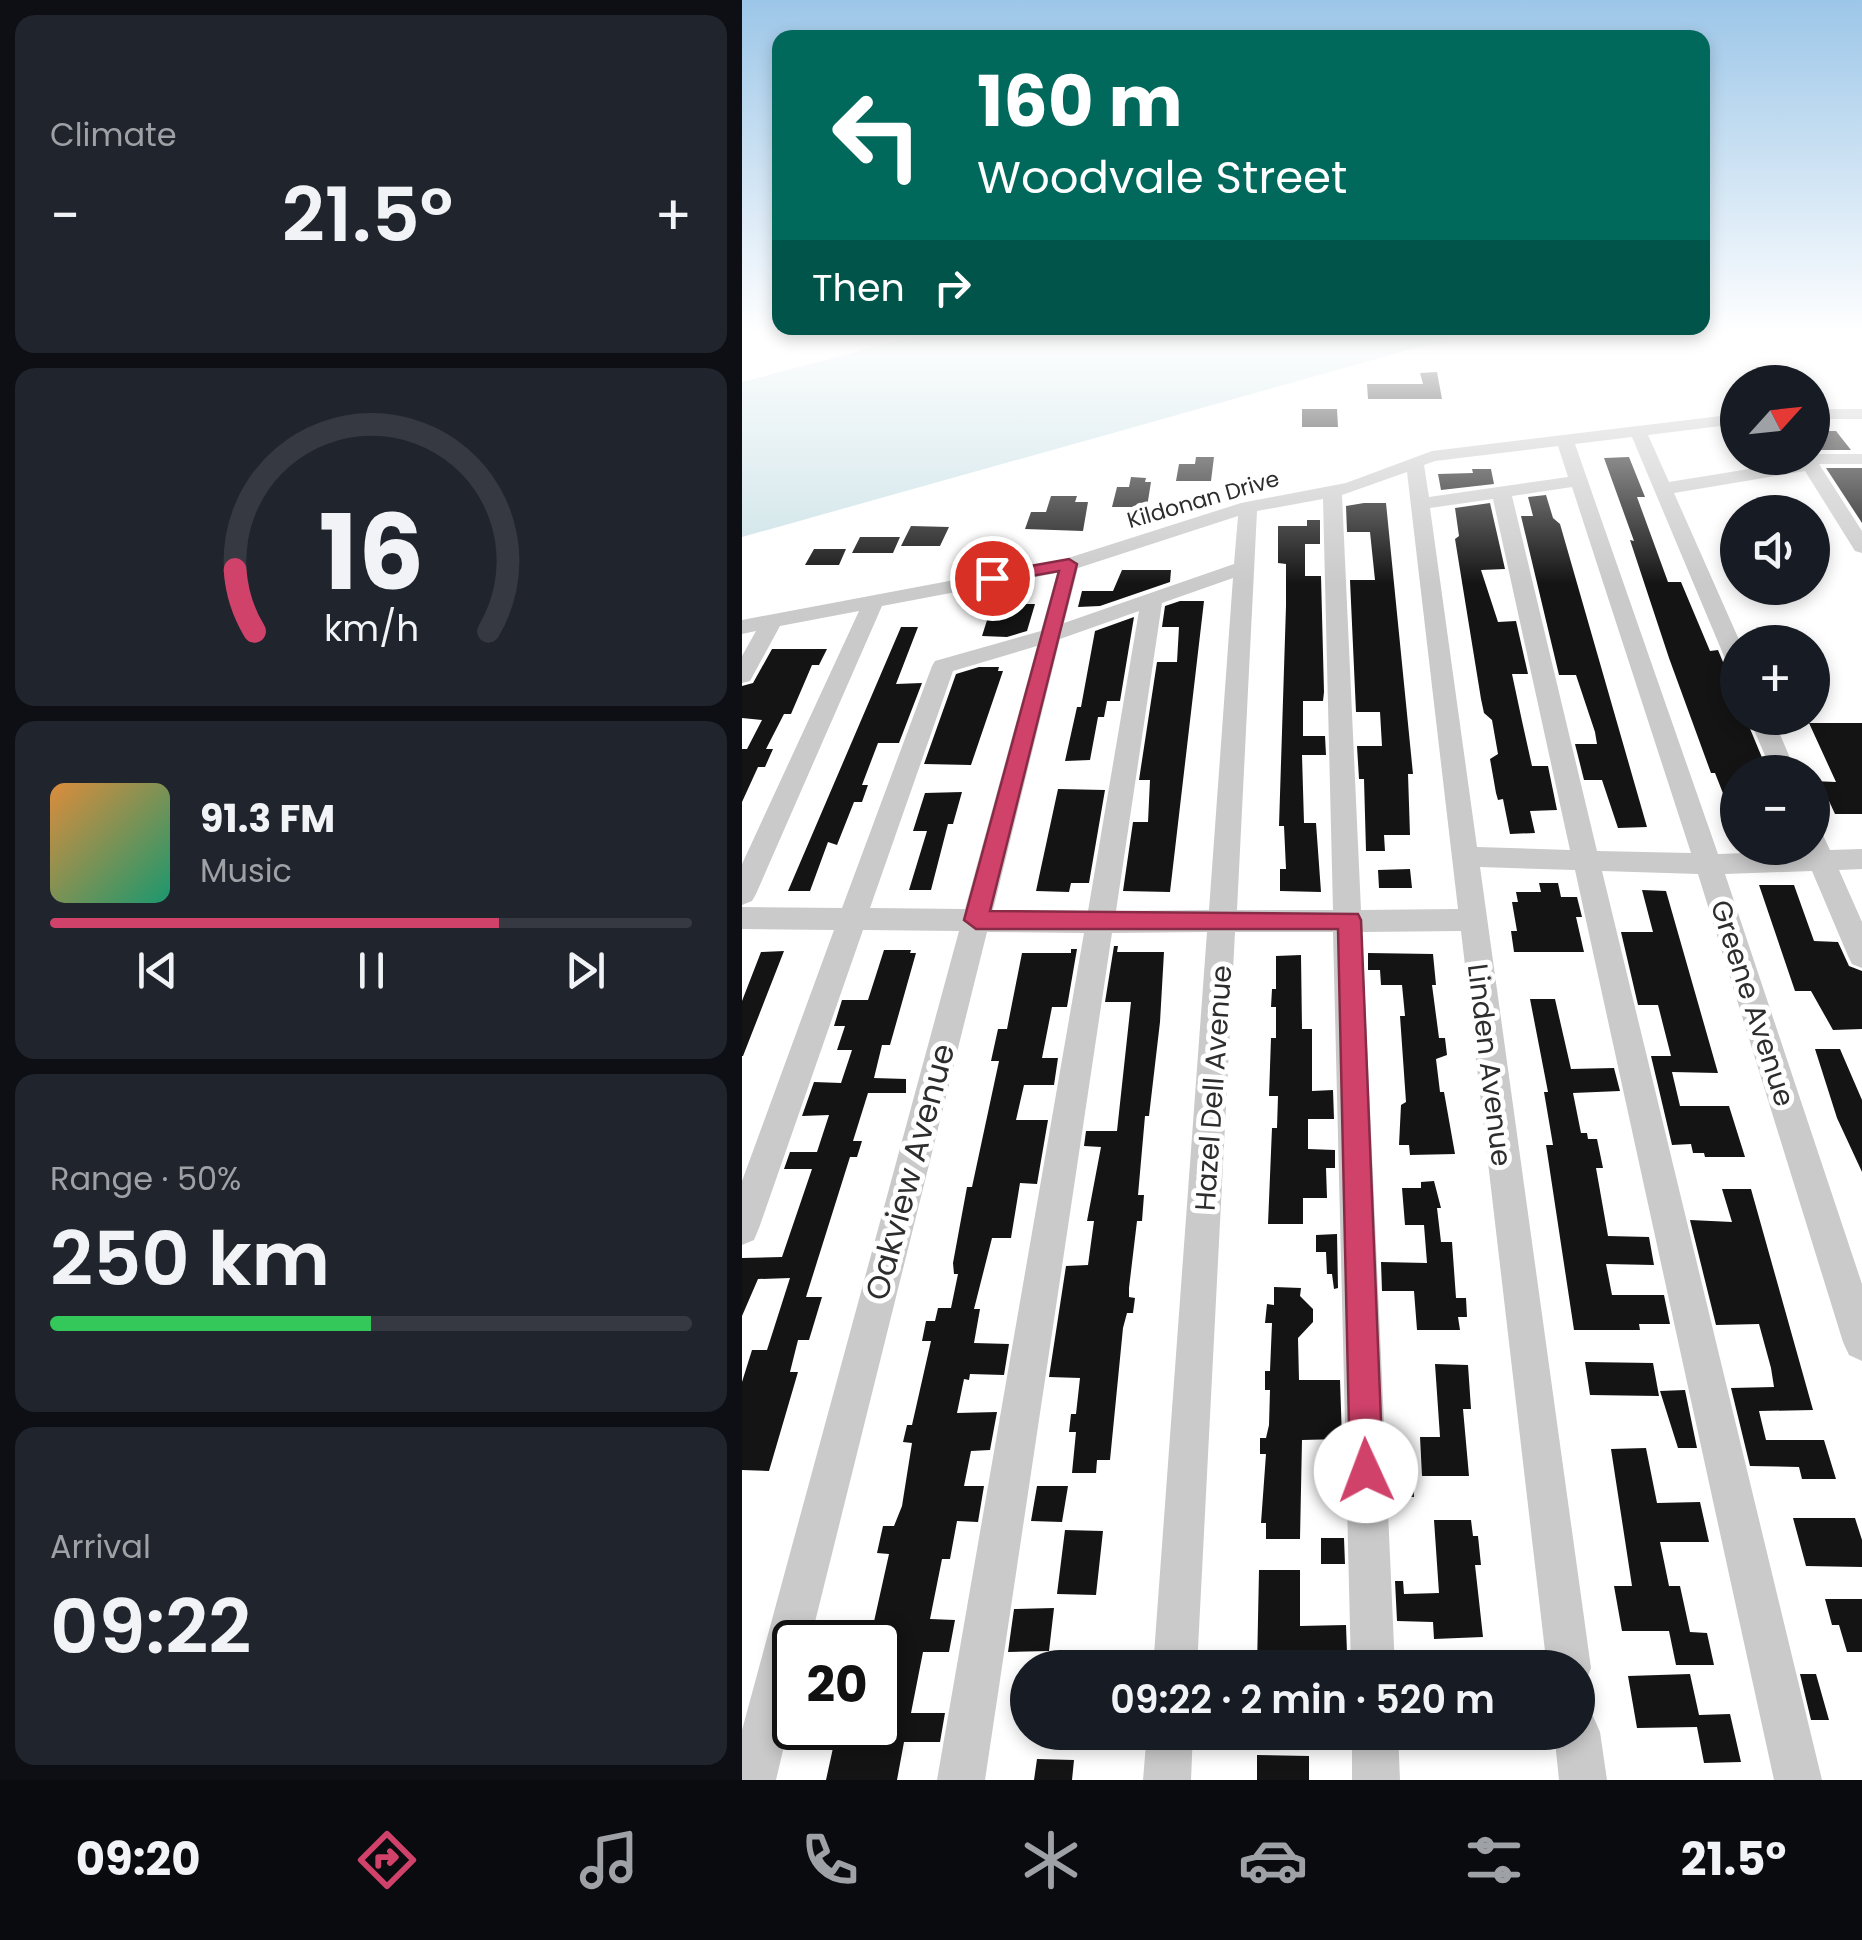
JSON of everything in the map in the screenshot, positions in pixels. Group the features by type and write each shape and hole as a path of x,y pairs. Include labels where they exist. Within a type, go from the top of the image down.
{"street":[{"name":"Kildonan Drive","path":"742,627 1069,564 1248,508 1352,488 1432,456 1720,421"},
{"path":"1636,429 1722,625"},
{"name":"Greene Avenue","path":"1564,437 1708,864 1862,1342"},
{"path":"1830,459 1862,459"},
{"name":"Linden Avenue","path":"1415,462 1567,1650"},
{"path":"1664,488 1706,486 1742,475"},
{"path":"1817,475 1862,548"},
{"path":"1420,504 1577,481"},
{"path":"1501,491 1798,1780"},
{"path":"1332,492 1350,920 1371,1650"},
{"name":"Hazel Dell Avenue","path":"1176,1650 1248,508"},
{"name":"Oakview Avenue","path":"752,1780 1069,564"},
{"path":"742,1228 943,666 1051,634 1247,566"},
{"path":"742,894 876,599"},
{"path":"961,1780 1152,599"},
{"path":"742,676 773,620"},
{"path":"1830,851 1862,859"},
{"path":"1463,858 1720,862"},
{"path":"1823,865 1862,956"},
{"path":"742,918 1101,922 1472,920"},
{"path":"1167,1780 1169,1750"},
{"path":"1375,1750 1376,1780"},
{"path":"1579,1750 1583,1780"}],"water":[{"path":"742,418 1166,418 742,537"}],"building":[{"path":"1302,418 1338,418 1338,427 1302,427"},
{"path":"1830,431 1836,431 1851,450 1830,450"},
{"path":"1196,457 1214,457 1211,481 1176,481 1179,464 1195,464"},
{"path":"1629,457 1645,497 1637,497 1668,582 1681,582 1710,651 1718,650 1720,735 1753,735 1761,755 1720,755 1720,786 1715,773 1711,773 1669,658 1604,458"},
{"path":"1830,468 1862,468 1862,523 1830,474"},
{"path":"1472,469 1491,469 1494,484 1441,490 1438,474 1473,473"},
{"path":"1131,477 1151,482 1147,507 1112,507 1117,487 1129,487"},
{"path":"1546,495 1553,518 1560,524 1647,827 1618,828 1602,780 1584,780 1575,744 1597,744 1595,732 1576,675 1559,675 1521,516 1533,516 1528,497"},
{"path":"1051,496 1077,496 1075,502 1088,502 1083,531 1025,529 1031,512 1046,512"},
{"path":"1386,503 1413,774 1408,774 1410,835 1384,835 1385,851 1366,851 1364,779 1359,779 1357,746 1382,746 1380,712 1356,712 1350,580 1375,580 1370,532 1347,532 1346,506"},
{"path":"1490,503 1505,569 1481,570 1498,622 1516,621 1528,674 1512,674 1522,721 1532,766 1548,766 1557,810 1530,811 1535,833 1510,834 1503,799 1498,800 1496,793 1490,759 1498,754 1492,720 1484,713 1481,699 1455,539 1459,536 1455,508"},
{"path":"1307,520 1320,520 1320,544 1305,544 1305,576 1321,576 1324,692 1323,701 1303,701 1303,736 1325,736 1326,755 1302,755 1304,823 1316,823 1321,892 1280,891 1280,869 1286,869 1284,826 1279,826 1286,564 1278,563 1278,526 1307,526"},
{"path":"911,526 949,527 940,546 901,546"},
{"path":"860,537 900,537 893,553 852,553"},
{"path":"814,549 846,549 839,565 805,565"},
{"path":"1122,570 1171,570 1170,582 1100,606 1078,607 1082,591 1113,591"},
{"path":"1180,601 1204,601 1170,892 1123,891 1133,822 1148,822 1150,780 1139,780 1157,662 1177,662 1179,627 1162,627 1165,606"},
{"path":"1019,604 1035,604 1027,631 1007,637 982,636 989,614 1017,610"},
{"path":"1134,617 1120,701 1107,701 1104,717 1098,717 1090,760 1065,761 1077,707 1081,707 1095,631"},
{"path":"901,627 918,627 896,684 922,683 899,743 878,743 862,785 868,785 862,802 854,802 837,845 828,842 810,891 788,891"},
{"path":"772,649 827,649 819,665 812,665 791,714 784,714 766,749 773,749 765,767 758,767 742,802 742,749 747,749 762,720 742,718 742,686 753,683"},
{"path":"979,667 999,667 998,671 1003,671 971,765 924,764 956,674"},
{"path":"1830,723 1862,723 1862,814 1835,814 1830,803 1830,782 1836,782 1830,769 1830,755 1824,755 1814,735 1830,735"},
{"path":"1058,789 1105,790 1089,883 1071,883 1069,892 1036,891"},
{"path":"962,792 953,824 948,824 931,890 909,890 927,831 913,831 925,793"},
{"path":"1410,869 1412,888 1379,888 1378,870"},
{"path":"1539,883 1558,883 1561,897 1577,897 1582,917 1576,917 1584,952 1514,952 1511,931 1517,931 1512,902 1518,902 1516,892 1541,892"},
{"path":"1759,885 1794,885 1814,941 1838,942 1849,966 1862,971 1862,1029 1833,1030 1811,991 1795,991"},
{"path":"1642,890 1666,891 1718,1073 1672,1072 1680,1106 1729,1106 1745,1157 1705,1157 1704,1153 1693,1153 1691,1144 1672,1145 1651,1056 1671,1056 1658,1005 1638,1005 1621,932 1653,932"},
{"path":"1114,946 1118,946 1117,952 1164,952 1160,1022 1149,1116 1145,1116 1138,1195 1144,1195 1142,1221 1137,1221 1129,1288 1129,1297 1135,1298 1133,1313 1127,1313 1123,1328 1110,1460 1097,1460 1096,1473 1072,1473 1076,1432 1069,1432 1071,1414 1076,1414 1080,1378 1049,1377 1066,1266 1088,1265 1094,1221 1087,1221 1101,1147 1084,1146 1086,1131 1117,1131 1131,1002 1105,1002"},
{"path":"1071,949 1077,949 1067,1007 1052,1007 1042,1058 1058,1058 1054,1085 1024,1085 1016,1120 1048,1120 1037,1184 1020,1183 1011,1238 992,1238 974,1309 980,1309 974,1343 1009,1344 1004,1375 970,1374 969,1380 964,1379 957,1413 997,1412 990,1450 971,1451 964,1486 984,1486 978,1522 957,1521 950,1559 942,1559 930,1619 955,1620 949,1652 923,1652 911,1713 945,1713 940,1742 904,1742 897,1780 826,1780 833,1750 902,1750 902,1620 874,1620 889,1554 877,1553 883,1526 894,1526 902,1506 912,1443 903,1442 907,1425 912,1425 931,1341 922,1341 926,1321 935,1321 938,1308 951,1308 958,1274 954,1274 953,1263 967,1187 972,1187 999,1061 991,1061 998,1029 1007,1029 1022,953 1071,953"},
{"path":"884,950 916,953 890,1045 882,1045 874,1078 906,1079 906,1093 868,1093 853,1141 862,1141 857,1157 850,1157 806,1297 822,1297 809,1340 798,1340 790,1372 798,1372 769,1471 742,1470 742,1382 752,1350 767,1350 790,1278 758,1279 742,1316 742,1258 782,1257 812,1169 784,1169 790,1152 817,1152 829,1115 802,1116 814,1082 841,1083 852,1050 837,1050 845,1026 834,1026 842,1000 868,1000"},
{"path":"784,951 742,1056 742,1001 761,952"},
{"path":"1368,953 1433,954 1436,985 1432,985 1439,1038 1445,1038 1447,1055 1436,1059 1455,1154 1410,1155 1409,1145 1399,1145 1401,1105 1406,1102 1400,1016 1405,1016 1402,985 1381,985 1380,970 1368,970"},
{"path":"1301,955 1302,1029 1312,1029 1312,1091 1333,1090 1334,1119 1308,1119 1308,1149 1335,1150 1335,1168 1326,1168 1327,1198 1303,1198 1303,1224 1268,1224 1272,1128 1277,1128 1278,1096 1269,1096 1271,1038 1276,1038 1276,1007 1271,1007 1272,989 1276,989 1276,956"},
{"path":"1530,999 1555,999 1571,1069 1614,1068 1620,1091 1573,1093 1581,1133 1587,1133 1588,1139 1597,1139 1603,1168 1596,1168 1608,1236 1649,1237 1654,1265 1606,1264 1612,1295 1664,1295 1670,1324 1639,1324 1640,1330 1574,1330 1546,1145 1553,1145 1544,1092 1548,1092"},
{"path":"1815,1049 1840,1049 1862,1100 1862,1172 1837,1118"},
{"path":"1434,1181 1441,1208 1437,1208 1441,1242 1452,1242 1456,1298 1466,1298 1467,1317 1458,1317 1460,1330 1417,1330 1414,1291 1382,1291 1381,1262 1427,1263 1424,1225 1405,1225 1402,1188 1421,1188 1421,1182"},
{"path":"1722,1189 1751,1189 1813,1410 1759,1411 1766,1440 1824,1440 1836,1479 1802,1479 1799,1467 1750,1466 1731,1388 1774,1387 1771,1368 1759,1324 1716,1325 1690,1220 1732,1222"},
{"path":"1337,1234 1338,1288 1334,1289 1332,1274 1327,1274 1326,1252 1316,1252 1316,1235"},
{"path":"1274,1287 1301,1288 1300,1296 1313,1309 1313,1322 1298,1338 1299,1380 1340,1380 1342,1439 1302,1440 1300,1539 1266,1539 1266,1523 1261,1523 1266,1454 1260,1454 1260,1438 1266,1438 1269,1425 1270,1390 1265,1390 1265,1371 1270,1371 1272,1323 1265,1323 1267,1304 1274,1305"},
{"path":"1585,1362 1653,1363 1659,1396 1590,1395"},
{"path":"1435,1364 1468,1365 1471,1409 1463,1409 1469,1476 1422,1476 1420,1437 1440,1437"},
{"path":"1685,1390 1697,1448 1678,1448 1660,1391"},
{"path":"1646,1448 1657,1503 1700,1502 1709,1542 1660,1542 1669,1586 1680,1586 1690,1632 1707,1633 1714,1665 1676,1665 1669,1631 1622,1631 1614,1586 1632,1586 1611,1449"},
{"path":"1390,1472 1413,1473 1414,1497 1391,1496"},
{"path":"1037,1486 1068,1486 1062,1522 1031,1521"},
{"path":"1793,1518 1855,1518 1862,1540 1862,1567 1806,1566"},
{"path":"1434,1520 1471,1520 1473,1536 1478,1536 1481,1565 1475,1565 1483,1637 1434,1639 1433,1622 1397,1621 1395,1581 1403,1581 1404,1594 1439,1593"},
{"path":"1065,1530 1103,1531 1096,1595 1057,1594"},
{"path":"1321,1538 1344,1538 1345,1564 1321,1564"},
{"path":"1259,1570 1300,1570 1300,1626 1346,1625 1347,1650 1257,1650"},
{"path":"1825,1599 1862,1599 1862,1652 1847,1652 1839,1625 1832,1625"},
{"path":"1054,1608 1049,1650 1008,1652 1014,1609"},
{"path":"1690,1674 1699,1715 1730,1714 1741,1762 1704,1763 1697,1727 1637,1728 1628,1676"},
{"path":"1800,1674 1816,1674 1829,1720 1811,1720"},
{"path":"1257,1755 1309,1756 1309,1780 1257,1780"},
{"path":"1037,1759 1074,1760 1072,1780 1034,1780"}],"route":[{"path":"992,578 1069,564 976,920 1350,920 1366,1471"}]}
